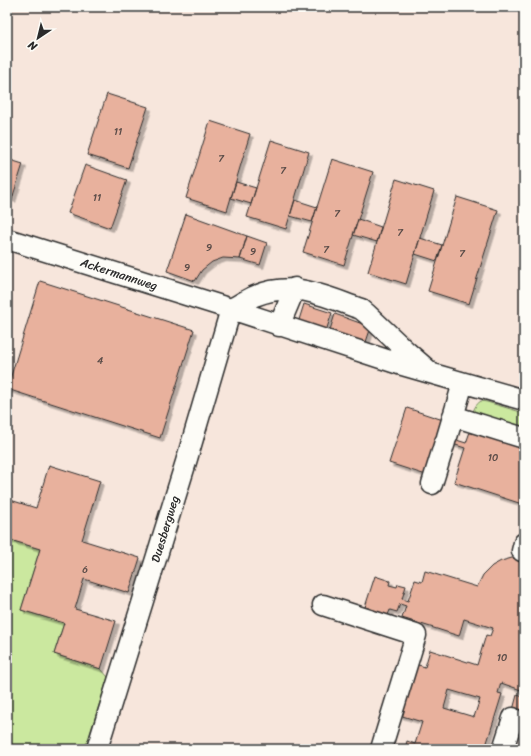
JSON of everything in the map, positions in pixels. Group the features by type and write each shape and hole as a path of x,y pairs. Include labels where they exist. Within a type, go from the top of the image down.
{"street":[{"name":"Ackermannweg","path":"7,239 231,309 279,326 463,383 524,400"},
{"name":"Ackermannweg","path":"231,309 256,295 279,289 295,288 307,290 361,309 373,318 406,351 434,374"},
{"path":"279,326 295,288"},
{"name":"Duesbergweg","path":"97,749 186,462 231,309"},
{"path":"432,484 463,383"},
{"path":"454,416 524,438"},
{"path":"323,605 416,635 381,749"},
{"path":"503,749 513,718"}],"green space":[{"path":"481,401 524,413 524,433 472,417 477,404"},
{"path":"7,539 40,549 21,610 64,623 54,654 101,669 108,677 85,749 7,749"}],"building":[{"path":"107,94 148,107 128,168 87,155"},
{"path":"210,121 250,134 227,211 186,198"},
{"path":"271,140 309,152 286,229 247,217"},
{"path":"7,159 23,164 12,199 7,197"},
{"path":"332,159 373,172 344,265 303,252"},
{"path":"85,165 127,180 110,228 68,213"},
{"path":"396,179 434,191 406,284 368,272"},
{"path":"236,182 256,188 251,204 231,198"},
{"path":"457,197 498,210 469,304 428,291"},
{"path":"295,200 317,207 312,222 290,216"},
{"path":"186,214 247,236 240,259 223,258 212,262 202,270 195,281 167,271"},
{"path":"358,219 381,227 377,242 353,235"},
{"path":"247,236 267,243 260,265 240,259"},
{"path":"420,238 442,245 437,261 415,254"},
{"path":"40,281 194,330 160,438 7,389"},
{"path":"304,304 332,313 326,331 298,323"},
{"path":"335,314 371,327 365,345 329,333"},
{"path":"407,408 443,420 447,437 466,443 471,429 524,446 524,497 522,504 454,482 465,448 437,439 426,475 389,463"},
{"path":"49,465 100,481 82,540 140,558 129,593 84,579 75,609 116,621 101,669 54,654 64,623 21,610 40,549 7,539 7,499 36,508"},
{"path":"512,558 524,559 524,691 501,683 498,693 502,694 485,749 405,749 407,741 415,744 422,722 399,715 415,664 425,667 430,650 477,665 486,635 490,636 493,628 464,619 459,636 402,618 406,606 400,604 397,612 390,610 388,615 365,607 375,576 390,581 389,585 397,587 398,584 406,586 402,599 408,601 415,580 422,582 425,571 477,587 483,575 492,566 501,561","holes":["449,690 480,699 474,717 444,708"]},
{"path":"517,695 524,697 524,714 513,710"}]}
